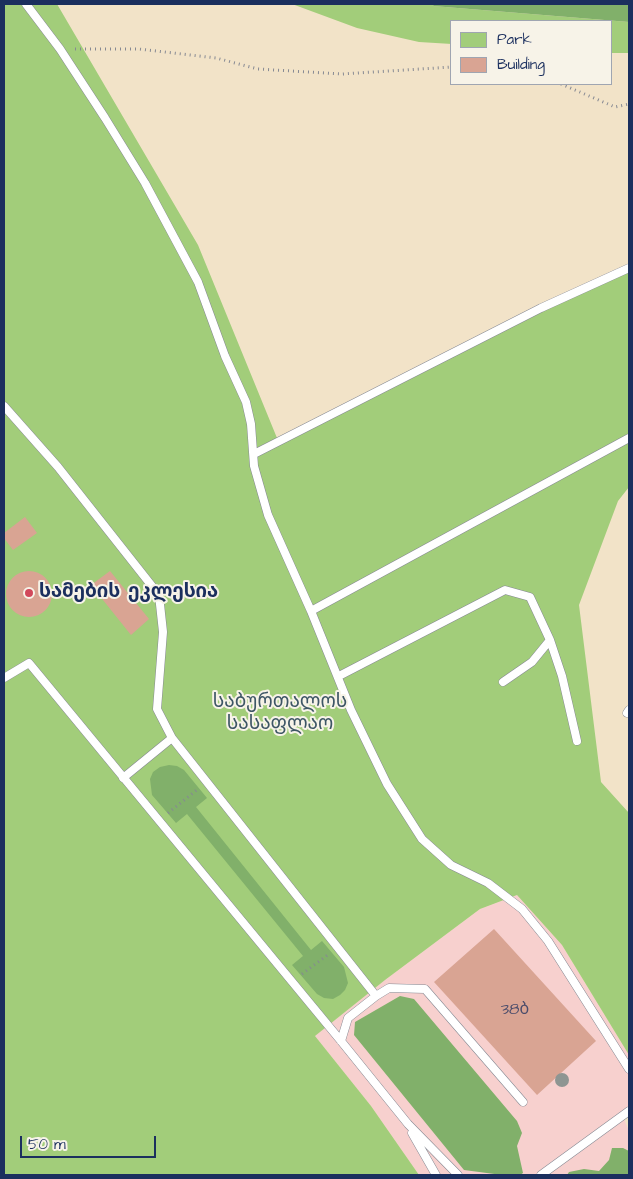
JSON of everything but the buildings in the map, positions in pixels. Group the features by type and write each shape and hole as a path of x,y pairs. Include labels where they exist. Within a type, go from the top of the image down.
{"lane":[{"path":"26,4 60,50 105,118 145,183 198,282 225,356 246,402 251,424 254,466 268,515 311,611 352,710 387,784 422,839 451,865 488,883 522,909 548,942 629,1069"},
{"path":"254,454 541,308 629,268"},
{"path":"4,406 58,467 159,596 163,632 158,709 172,738 376,996"},
{"path":"311,611 629,438"},
{"path":"338,676 505,590 530,597 550,640 562,676 578,741"},
{"path":"503,682 532,662 550,640"},
{"path":"4,678 29,663 408,1124 458,1175"},
{"path":"123,778 172,738"},
{"path":"341,1041 348,1018 376,996 389,988 425,989 523,1102"},
{"path":"541,1175 629,1111"},
{"path":"408,1124 437,1175"},
{"path":"437,1175 439,1170 444,1167 451,1168"}],"path":[{"path":"60,50 139,49 216,58 258,69 342,74 450,67"},
{"path":"563,85 615,107 629,104"},
{"path":"159,820 207,782"},
{"path":"292,982 337,947"}],"shaded area":[{"path":"517,895 562,945 629,1055 629,1116 624,1119 629,1131 629,1175 419,1175 371,1106 315,1036 385,980 480,909"}],"green space":[{"name":"საბურთალოს სასაფლაო","path":"4,4 57,4 198,245 277,438 533,308 629,265 629,487 618,501 579,605 601,782 629,813 629,1055 562,945 517,895 480,909 385,980 315,1036 371,1106 419,1175 4,1175"},
{"path":"292,4 434,4 433,6 604,20 450,20 450,44 419,42 357,28"},
{"path":"434,4 629,4 629,22 613,20 433,6"},
{"path":"613,21 629,22 629,53 613,53"},
{"path":"177,766 184,770 207,798 196,807 311,950 322,941 344,967 348,983 340,995 333,999 324,998 317,994 292,965 303,956 187,814 176,823 152,795 150,779 153,772 160,767"},
{"path":"400,996 414,999 517,1121 522,1133 517,1146 523,1173 520,1175 502,1175 464,1170 354,1035 355,1022"},
{"path":"612,1148 623,1148 629,1151 629,1175 567,1175 569,1172 584,1169 599,1171 609,1160"}],"place":[{"name":"სამების ეკლესია","path":"29,593"}]}
